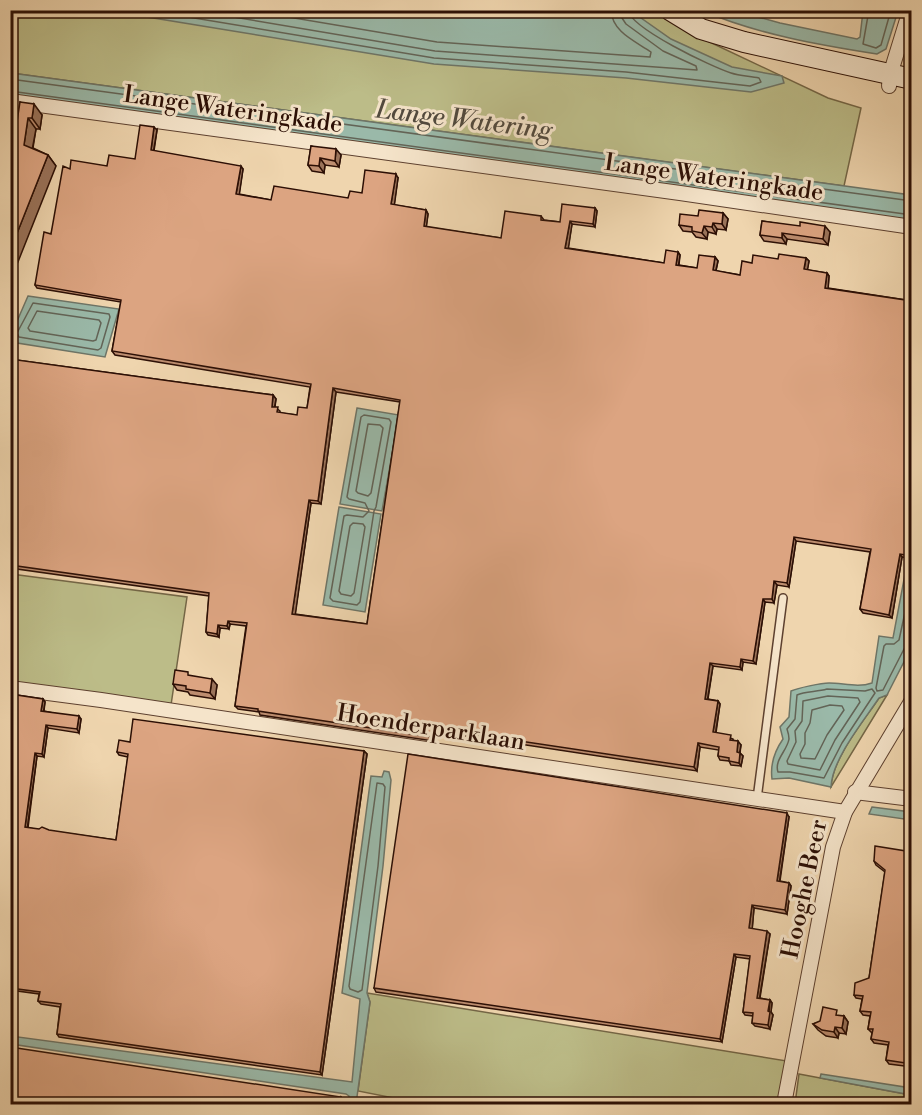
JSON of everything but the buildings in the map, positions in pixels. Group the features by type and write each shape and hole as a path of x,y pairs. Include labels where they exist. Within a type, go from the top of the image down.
{"street":[{"path":"670,10 701,29 744,42 889,81 912,79"},
{"path":"889,81 910,10"},
{"path":"10,136 14,102"},
{"name":"Lange Wateringkade","path":"14,102 912,227"},
{"name":"Hoenderparklaan","path":"10,688 844,812"},
{"name":"Hooghe Beer","path":"784,1104 833,847 844,812 912,700"},
{"path":"855,792 912,800"}],"lane":[{"path":"757,799 783,598"}],"green space":[{"path":"658,10 699,37 828,98 861,108 844,186 11,73 11,11"},
{"path":"11,574 187,597 171,705 11,683"},
{"path":"887,695 831,787 837,765 849,741 879,698"},
{"path":"367,993 787,1061 779,1104 424,1104 358,1091 370,1002"},
{"path":"799,1074 911,1095 911,1104 795,1104"}],"water":[{"path":"128,11 631,11 671,39 732,67 782,76 784,83 751,92 626,78 434,64 129,14"},
{"path":"703,11 736,11 857,39 860,37 863,11 898,11 886,49 877,54 811,43 766,32"},
{"path":"11,73 911,195 911,221 11,97"},
{"path":"28,296 119,309 105,357 11,342 11,335"},
{"path":"357,408 399,415 382,511 340,504"},
{"path":"339,507 381,514 365,612 323,605"},
{"path":"905,574 911,575 911,648 887,695 879,698 842,753 831,787 789,778 772,779 773,758 783,739 780,727 789,717 791,691 825,683 856,685 872,683 879,636 893,638"},
{"path":"384,771 389,772 391,780 367,993 370,1002 356,1104 348,1104 349,1096 346,1094 11,1044 11,1036 352,1082 360,999 342,993 371,776 382,777"},
{"path":"872,807 911,812 911,820 869,814"},
{"path":"821,1074 911,1088 911,1095 820,1078"}],"water label":[{"name":"Lange Watering","path":"464,119"}]}
